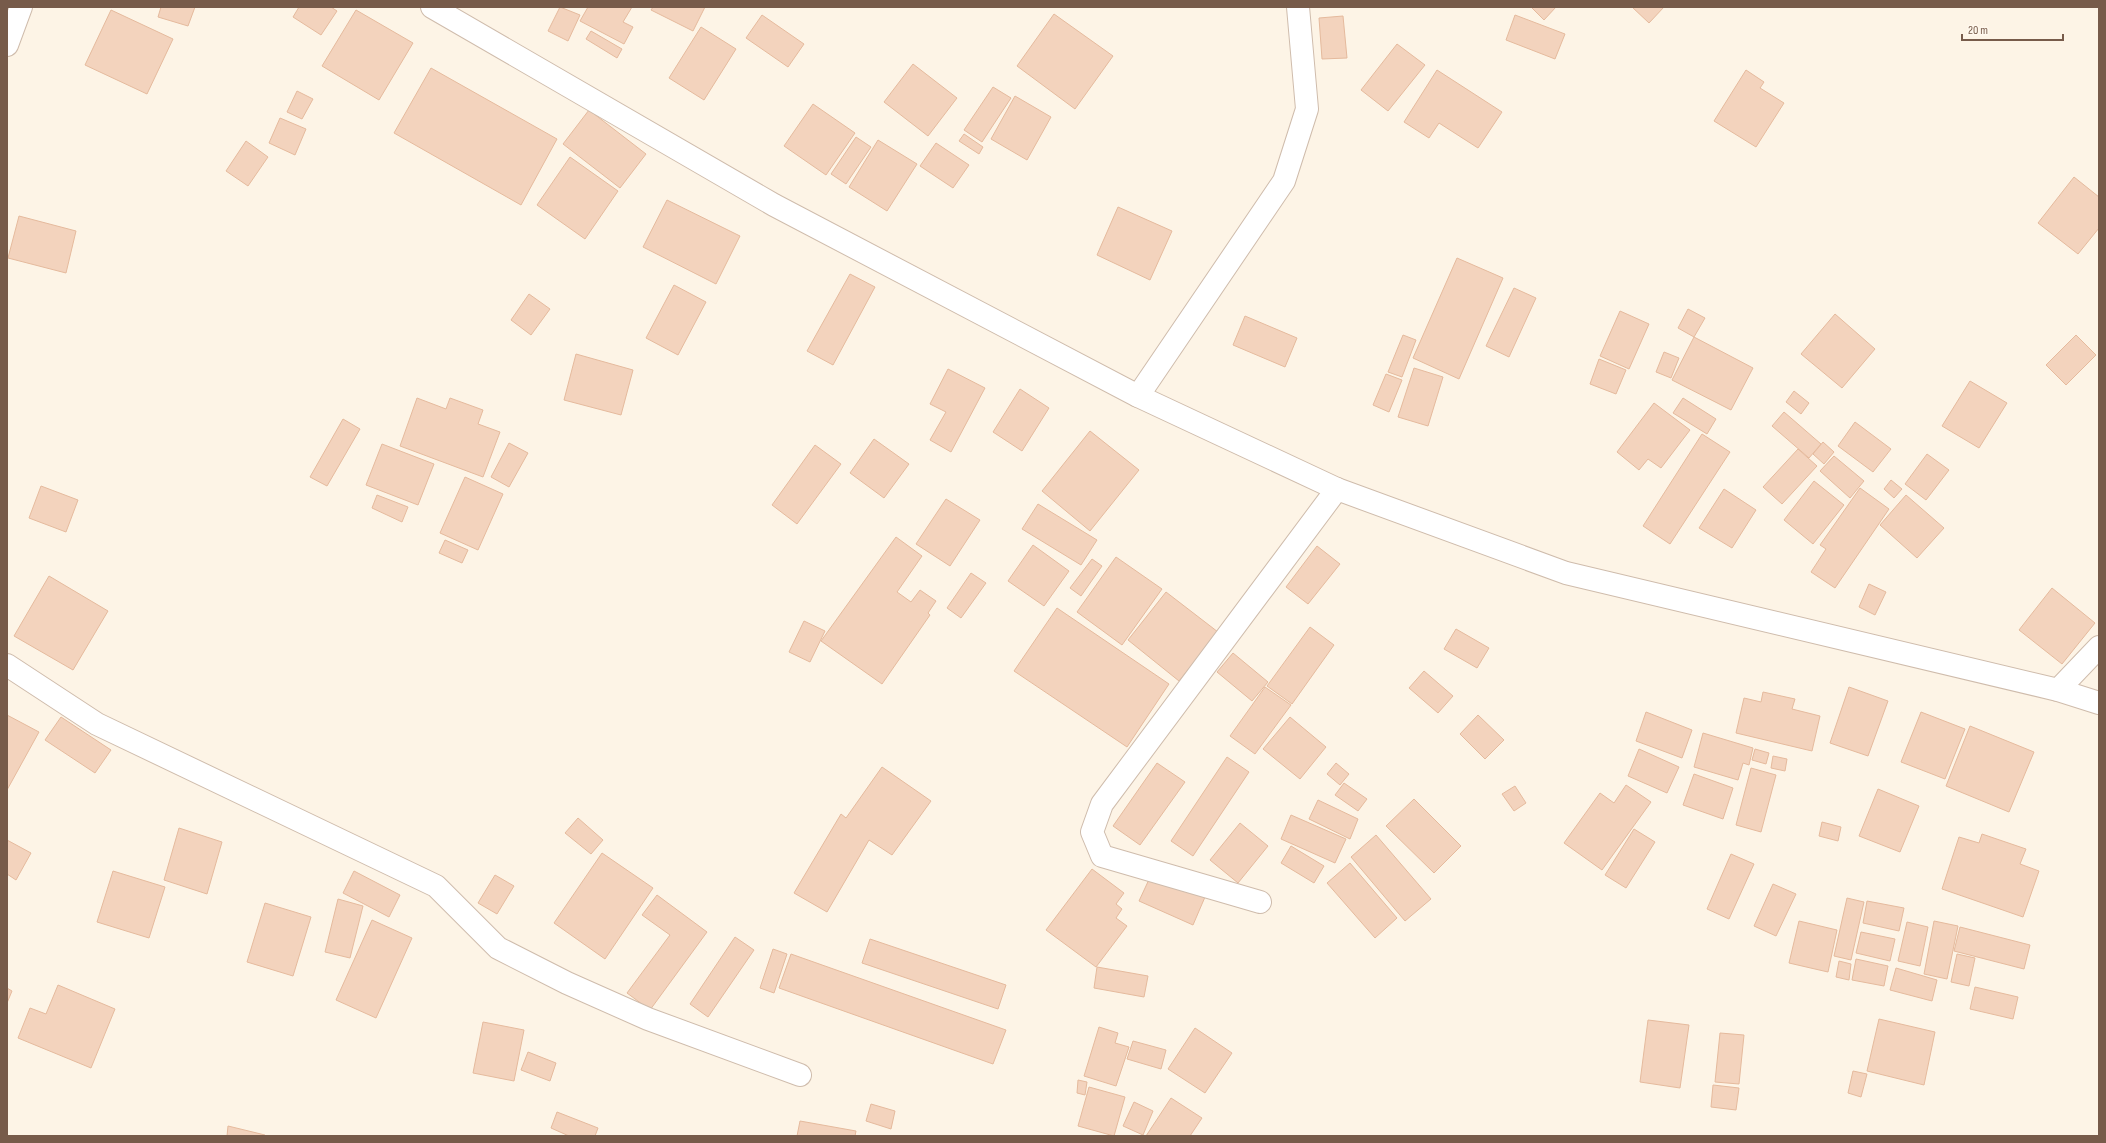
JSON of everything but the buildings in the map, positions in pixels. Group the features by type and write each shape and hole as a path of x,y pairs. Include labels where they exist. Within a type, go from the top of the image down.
{"street":[{"path":"7,45 21,7"},
{"path":"432,7 774,205 1138,396 1337,489 1566,573 2058,690 2099,703"},
{"path":"1138,396 1284,181 1307,109 1298,7"},
{"path":"1260,902 1102,856 1092,832 1102,804 1337,489"},
{"path":"2058,690 2099,648"},
{"path":"7,665 97,724 436,886 498,948 567,983 648,1019 800,1075"}]}
